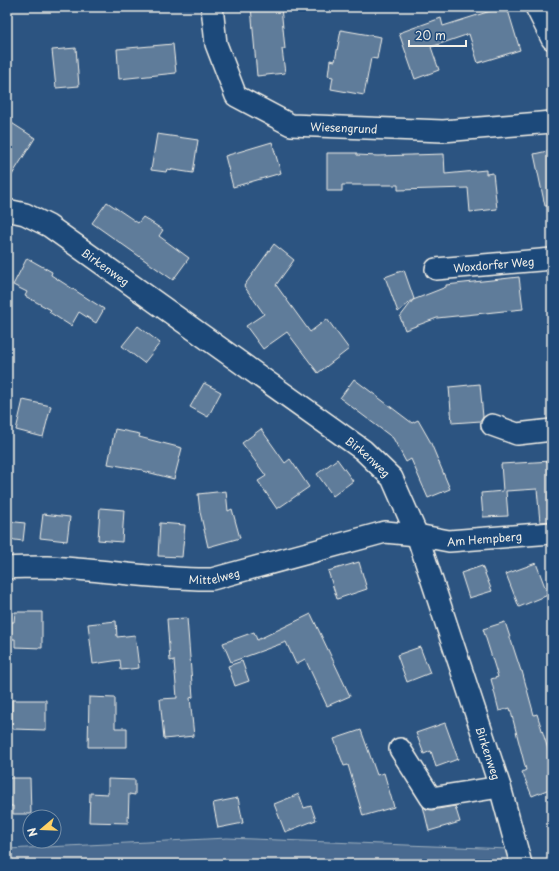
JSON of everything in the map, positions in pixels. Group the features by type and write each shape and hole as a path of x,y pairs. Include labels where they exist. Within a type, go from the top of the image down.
{"street":[{"name":"Wiesengrund","path":"212,7 216,44 236,96 291,125 443,131 552,122"},
{"path":"536,7 552,39"},
{"name":"Birkenweg","path":"7,210 25,214 49,226 364,450 392,478 417,535 500,787 521,864"},
{"name":"Woxdorfer Weg","path":"436,270 552,259"},
{"path":"492,425 517,434 552,430"},
{"name":"Mittelweg","path":"7,568 67,568 190,580 212,579 385,532 417,535"},
{"name":"Am Hempberg","path":"417,535 449,541 552,533"},
{"path":"400,749 431,798 500,787"}],"shaded area":[{"path":"227,838 509,849 514,864 7,864 7,849 62,849 62,846"}],"building":[{"path":"251,7 281,7 285,49 282,49 285,73 257,76"},
{"path":"507,7 520,50 478,63 469,34 431,47 439,70 415,79 399,33 441,18 443,26"},
{"path":"341,30 381,37 377,59 371,58 364,95 331,89 333,77 328,76 330,60 335,61"},
{"path":"173,44 176,73 119,79 117,49"},
{"path":"76,48 79,86 56,88 52,50"},
{"path":"7,120 35,138 7,183"},
{"path":"157,134 198,140 193,173 167,169 166,172 151,170"},
{"path":"272,142 281,173 233,187 225,156"},
{"path":"552,150 552,206 545,206 534,154"},
{"path":"327,153 357,153 357,155 378,156 444,154 445,174 486,170 486,174 493,173 497,209 470,212 468,188 398,190 398,185 342,185 342,191 327,191"},
{"path":"107,202 138,223 143,217 163,230 159,236 189,258 173,280 92,223"},
{"path":"274,244 294,260 276,285 310,332 327,319 349,349 318,373 287,332 263,349 246,326 264,314 244,286"},
{"path":"27,258 52,272 51,275 104,309 96,323 79,312 71,326 49,312 51,310 25,296 27,292 13,285"},
{"path":"404,270 414,299 398,312 385,277"},
{"path":"519,277 523,309 437,318 405,330 400,317 413,300 446,287 446,285"},
{"path":"138,326 160,343 144,363 122,346"},
{"path":"354,379 412,423 418,420 430,441 450,489 428,498 411,459 406,462 393,438 340,398"},
{"path":"204,383 221,392 208,417 190,407"},
{"path":"480,384 483,417 481,421 452,423 449,387"},
{"path":"23,400 51,406 43,437 16,430"},
{"path":"115,429 140,434 139,437 182,448 174,479 143,470 108,464"},
{"path":"261,429 285,463 290,459 309,487 277,509 258,481 266,476 242,443"},
{"path":"337,459 353,481 333,496 317,474"},
{"path":"552,461 552,521 540,522 537,489 506,491 508,516 483,517 481,493 503,491 501,464"},
{"path":"226,491 228,511 232,509 240,538 208,547 200,512 198,494"},
{"path":"100,508 124,510 122,542 98,540"},
{"path":"43,514 70,517 67,541 40,538"},
{"path":"7,521 25,523 23,541 7,539"},
{"path":"160,523 185,525 182,557 158,556"},
{"path":"359,562 367,589 337,599 328,571"},
{"path":"536,563 548,595 519,607 506,574"},
{"path":"482,566 492,591 469,598 461,573"},
{"path":"15,612 42,612 42,648 15,647 15,639 11,639 11,622 14,622"},
{"path":"311,614 350,696 327,706 305,659 296,664 286,642 231,662 223,643 254,632 257,640"},
{"path":"187,618 193,697 190,698 194,736 164,739 160,699 177,698 174,660 170,661 167,619"},
{"path":"116,621 117,637 135,635 139,668 121,670 120,660 93,664 88,624"},
{"path":"505,622 522,671 534,715 537,714 552,762 552,788 532,796 522,772 526,770 510,708 499,711 491,679 498,677 483,629"},
{"path":"420,647 430,673 407,682 397,655"},
{"path":"242,661 249,681 235,686 228,666"},
{"path":"89,697 115,698 115,728 127,728 127,747 88,747"},
{"path":"12,700 46,700 46,730 12,729"},
{"path":"445,723 458,759 436,767 431,751 424,754 416,733"},
{"path":"361,730 377,775 384,773 394,807 363,816 348,765 344,766 334,739"},
{"path":"7,778 30,778 31,809 22,809 22,814 13,814 13,806 7,806"},
{"path":"108,779 135,780 135,795 129,794 128,823 89,822 90,793 108,794"},
{"path":"299,794 304,808 311,806 316,820 285,832 274,804"},
{"path":"238,798 243,823 218,828 213,803"},
{"path":"423,806 426,809 432,810 455,806 460,822 429,831"}]}
